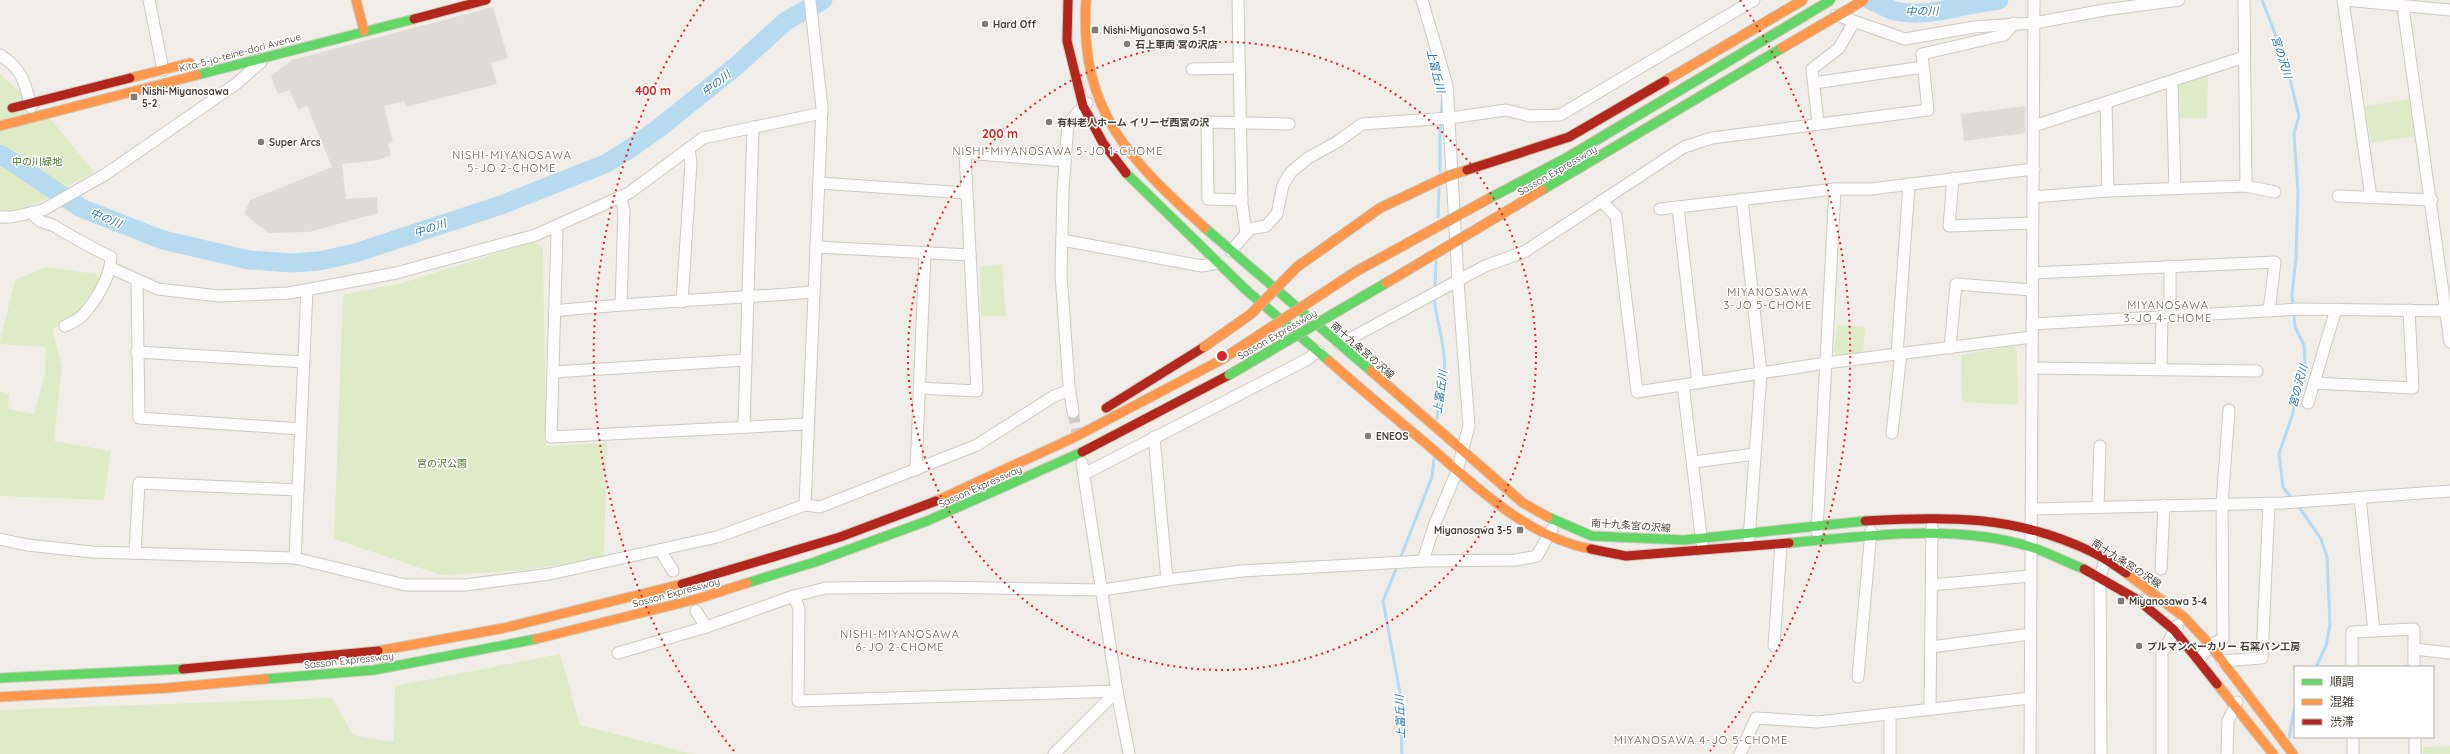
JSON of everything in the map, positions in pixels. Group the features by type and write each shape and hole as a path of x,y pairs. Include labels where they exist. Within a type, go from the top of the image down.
{"main road":[{"path":"356,0 364,31"},
{"name":"Kita-5-jo-teine-dori Avenue","path":"0,126 33,116 486,0"},
{"path":"1068,0 1067,41 1083,106 1103,143 1122,169 1218,263 1428,446 1514,516 1549,535 1579,547 1626,556 1703,552 1816,541 1932,534 1983,537 2030,547 2086,570 2100,578 2138,600 2174,630 2200,660 2273,754"},
{"name":"南十九条宮の沢線","path":"1086,0 1084,22 1087,62 1097,95 1116,135 1134,161 1231,251 1523,503 1556,521 1592,536 1684,540 1817,526 1933,517 1989,520 2030,528 2093,552 2148,588 2184,617 2210,645 2293,754"},
{"path":"998,474 1204,347 1251,314 1296,267 1380,208 1448,176 1513,157 1569,137 1803,0"},
{"name":"Sasson Expressway","path":"0,678 162,672 361,654 510,627 674,587 806,547 921,507 998,474 1083,434 1221,360 1355,272 1401,245 1568,157 1831,0"},
{"name":"Sasson Expressway","path":"0,697 167,688 374,670 514,644 697,599 815,562 927,521 1091,448 1229,375 1864,0"},
{"name":"Kita-5-jo-teine-dori Avenue","path":"0,111 200,60"}],"street":[{"path":"149,0 163,70"},
{"path":"805,505 822,113 810,0"},
{"path":"1238,0 1242,200 1246,233"},
{"path":"1422,0 1447,85 1458,280 1469,426 1423,560"},
{"path":"1231,251 1250,229 1266,226 1277,214 1283,185 1291,172 1308,158 1337,142 1362,124 1450,118 1506,110 1530,116 1560,115 1754,0"},
{"path":"1800,0 1854,22 1905,39 2014,23 2035,23 2104,10 2179,0"},
{"path":"2244,0 2246,186"},
{"path":"2371,198 2344,0 2374,2 2403,7 2450,10"},
{"path":"2030,754 2032,223 2035,23 2033,5"},
{"path":"2403,7 2449,311 2450,342"},
{"path":"1818,123 1812,69 1839,48 1854,22"},
{"path":"1340,344 1485,266 1524,252 1684,147 1712,138 1818,123 1928,110 1922,54 2004,35 2014,23"},
{"path":"0,55 16,66 23,78 33,116"},
{"path":"0,217 38,212 106,174 236,84 271,55"},
{"path":"2034,126 2244,58"},
{"path":"1814,83 1924,67"},
{"path":"1192,69 1239,68"},
{"path":"2172,82 2175,189"},
{"path":"1073,412 1061,275 1065,161 1068,123 1083,106 1097,95"},
{"path":"2106,103 2108,191"},
{"path":"111,268 137,281 158,289 218,296 289,293 396,273 536,235 621,196 703,138 822,113"},
{"path":"1242,200 1208,199 1207,122 1288,124"},
{"path":"744,427 753,127"},
{"path":"682,302 691,163 689,148"},
{"path":"919,388 977,391 965,153 1065,161"},
{"path":"1660,209 1835,189 1871,189 2034,169"},
{"path":"1953,178 1949,226 2032,223"},
{"path":"819,183 967,192"},
{"path":"1892,433 1899,355 1909,184"},
{"path":"2033,197 2108,191 2246,186 2275,192"},
{"path":"1816,541 1835,189"},
{"path":"621,196 624,211 621,304"},
{"path":"2338,196 2432,200"},
{"path":"1742,200 1761,373 1751,533 1747,547"},
{"path":"1601,201 1616,216 1637,392 1826,363 1899,355 2032,337"},
{"path":"1678,206 1698,383"},
{"path":"38,212 39,222 54,226 75,240 111,257 111,268 95,298 81,317 66,326"},
{"path":"553,227 557,233 551,437 808,424"},
{"path":"1062,240 1202,266 1218,263"},
{"path":"816,247 970,256"},
{"path":"916,470 925,253"},
{"path":"2032,273 2275,262 2274,311"},
{"path":"2161,369 2170,266"},
{"path":"137,281 139,418 301,429"},
{"path":"1950,348 1956,284 2032,290"},
{"path":"295,558 307,290"},
{"path":"554,311 621,304 747,298 814,292"},
{"path":"2032,324 2301,309 2449,311"},
{"path":"2308,403 2336,309"},
{"path":"2314,384 2413,388 2409,310"},
{"path":"1129,754 1117,692 1103,590 1083,469 1154,437 1308,359 1318,351"},
{"path":"137,352 304,362"},
{"path":"553,372 746,360"},
{"path":"2032,368 2161,369 2257,372"},
{"path":"1683,385 1694,462 1703,552"},
{"path":"0,539 26,545 92,552 295,558 405,585 465,585 550,574 717,537 805,505 820,507 977,445 1054,396 1070,390"},
{"path":"2200,660 2210,645 2223,639 2222,504 2229,410"},
{"path":"1154,437 1167,580"},
{"path":"2098,506 2100,446"},
{"path":"1694,462 1755,454"},
{"path":"135,554 139,483 298,490"},
{"path":"2031,509 2098,506 2269,504 2450,491"},
{"path":"2360,498 2374,631"},
{"path":"2222,661 2262,658 2269,504"},
{"path":"2161,569 2164,505"},
{"path":"1930,709 1933,517"},
{"path":"618,653 706,627 794,596 826,588 936,587 1103,590 1167,580 1242,571 1382,564 1423,560 1516,560 1537,556 1556,521"},
{"path":"1858,677 1873,521"},
{"path":"1774,646 1781,544"},
{"path":"660,550 673,571"},
{"path":"2101,754 2100,578 2105,559"},
{"path":"1932,585 2030,576"},
{"path":"794,596 799,609 798,701 1117,692"},
{"path":"696,610 706,627"},
{"path":"2162,754 2162,652 2174,630 2184,617"},
{"path":"2352,666 2352,632 2414,629 2414,666"},
{"path":"1931,647 2030,634"},
{"path":"2414,649 2450,653"},
{"path":"1054,754 1117,692"},
{"path":"2228,754 2228,721 2235,704 2246,693"},
{"path":"1740,754 1756,718 1818,722 2030,698"},
{"path":"1890,714 1890,754"},
{"path":"2353,738 2353,754"},
{"path":"2415,738 2415,754"}],"green space":[{"name":"中の川緑地","path":"0,74 54,123 94,172 38,203 16,212 0,211"},
{"path":"2208,74 2207,118 2180,118 2179,84"},
{"path":"2411,99 2416,136 2371,143 2365,106"},
{"name":"宮の沢公園","path":"534,242 543,248 546,446 607,443 604,557 527,570 441,575 334,539 343,294 399,284"},
{"path":"1002,264 1006,316 981,316 980,267"},
{"path":"46,267 96,274 101,279 76,316 52,329 62,366 54,441 111,451 104,500 0,496 0,391 9,394 8,409 34,414 45,373 46,347 0,344 0,341 15,280"},
{"path":"1837,325 1865,327 1863,354 1838,355 1834,351"},
{"path":"2014,346 2017,352 2018,405 1962,402 1961,355"},
{"path":"560,654 580,725 692,754 0,754 0,710 332,698 353,735 394,742 395,686"},
{"path":"2450,746 2450,754 2423,754 2423,747"}],"shaded area":[{"path":"493,7 508,58 491,63 497,84 406,107 404,101 384,106 393,142 388,144 391,155 378,160 342,164 346,199 377,197 378,213 309,232 269,233 244,214 250,200 332,167 307,106 298,109 289,90 278,94 271,76 292,60"},
{"path":"2025,106 2025,133 1964,141 1961,114"}],"waterway":[{"name":"中の川","path":"0,154 81,208 163,240 249,260 292,263 319,261 355,253 501,205 605,164 659,128 735,67 786,21 823,0"},
{"name":"中の川","path":"1870,0 1889,9 1908,13 1934,12 1999,0"},
{"name":"宮の沢川","path":"2262,0 2285,59 2299,116 2294,133 2298,192 2296,258 2292,294 2295,327 2304,345 2305,361 2292,416 2279,454 2283,487 2293,500"},
{"name":"上富丘川","path":"1431,49 1443,95 1440,130 1440,171"},
{"name":"上富丘川","path":"1438,217 1439,189"},
{"name":"上富丘川","path":"1435,289 1436,261"},
{"name":"上富丘川","path":"1434,297 1445,364 1437,419"},
{"name":"上富丘川","path":"1400,559 1432,477 1434,459"},
{"name":"宮の沢川","path":"2297,504 2321,539 2327,557 2330,625 2326,646 2316,666"},
{"name":"上富丘川","path":"1398,564 1383,601 1400,693 1402,754"},
{"name":"宮の沢川","path":"2289,738 2294,710"}],"tunnel":[{"path":"1073,412 1078,439"}],"traffic: fast":[{"path":"1488,199 1568,157 1831,0"},
{"path":"197,75 414,19"},
{"path":"1542,190 1782,48"},
{"path":"1126,173 1245,289 1329,361"},
{"path":"1205,228 1371,371"},
{"path":"1229,375 1386,283"},
{"path":"747,583 815,562 927,521 1082,452"},
{"path":"1548,517 1592,536 1684,540 1865,521"},
{"path":"1789,543 1911,533 1973,535 2031,547 2084,569"},
{"path":"265,679 374,670 536,639"},
{"path":"0,678 183,669"}],"traffic: slow":[{"path":"356,0 364,31"},
{"path":"1086,0 1086,39 1091,73 1101,103 1114,130 1132,155 1153,179 1205,228"},
{"path":"1665,81 1803,0"},
{"path":"1782,48 1864,0"},
{"path":"130,78 190,63"},
{"path":"0,126 197,75"},
{"path":"1204,347 1251,314 1297,267 1380,208 1448,176 1467,170"},
{"path":"1386,283 1542,190"},
{"path":"1221,360 1355,272 1488,199"},
{"path":"936,501 1073,438 1221,360"},
{"path":"1329,361 1465,478 1504,508 1545,534 1568,543 1591,549"},
{"path":"1371,371 1523,503 1548,517"},
{"path":"2126,573 2184,617 2210,645 2293,754"},
{"path":"536,639 697,599 747,583"},
{"path":"378,651 504,628 682,584"},
{"path":"0,697 167,688 265,679"},
{"path":"2217,684 2273,754"}],"traffic: jam":[{"path":"414,19 486,0"},
{"path":"1068,0 1067,41 1083,106 1103,143 1126,173"},
{"path":"12,108 130,78"},
{"path":"1467,170 1569,137 1665,81"},
{"path":"1106,408 1204,347"},
{"path":"1082,452 1229,375"},
{"path":"682,584 840,537 936,501"},
{"path":"1865,521 1895,519 1953,519 2008,525 2036,531 2064,540 2096,554 2126,573"},
{"path":"1591,549 1626,556 1789,543"},
{"path":"2084,569 2138,600 2174,630 2217,684"},
{"path":"183,669 378,651"}],"place":[{"name":"Hard Off","path":"985,24"},
{"name":"Nishi-Miyanosawa 5-1","path":"1095,30"},
{"name":"石上車両 宮の沢店","path":"1127,44"},
{"name":"Nishi-Miyanosawa 5-2","path":"134,97"},
{"name":"有料老人ホーム イリーゼ西宮の沢","path":"1049,122"},
{"name":"Super Arcs","path":"261,142"},
{"name":"ENEOS","path":"1368,436"},
{"name":"Miyanosawa 3-5","path":"1520,530"},
{"name":"Miyanosawa 3-4","path":"2121,601"},
{"name":"プルマンベーカリー 石窯パン工房","path":"2139,646"}],"district":[{"name":"NISHI-MIYANOSAWA 5-JO 1-CHOME","path":"1058,151"},
{"name":"NISHI-MIYANOSAWA 5-JO 2-CHOME","path":"512,161"},
{"name":"MIYANOSAWA 3-JO 5-CHOME","path":"1768,298"},
{"name":"MIYANOSAWA 3-JO 4-CHOME","path":"2168,311"},
{"name":"NISHI-MIYANOSAWA 6-JO 2-CHOME","path":"900,640"},
{"name":"MIYANOSAWA 4-JO 5-CHOME","path":"1701,740"}]}
